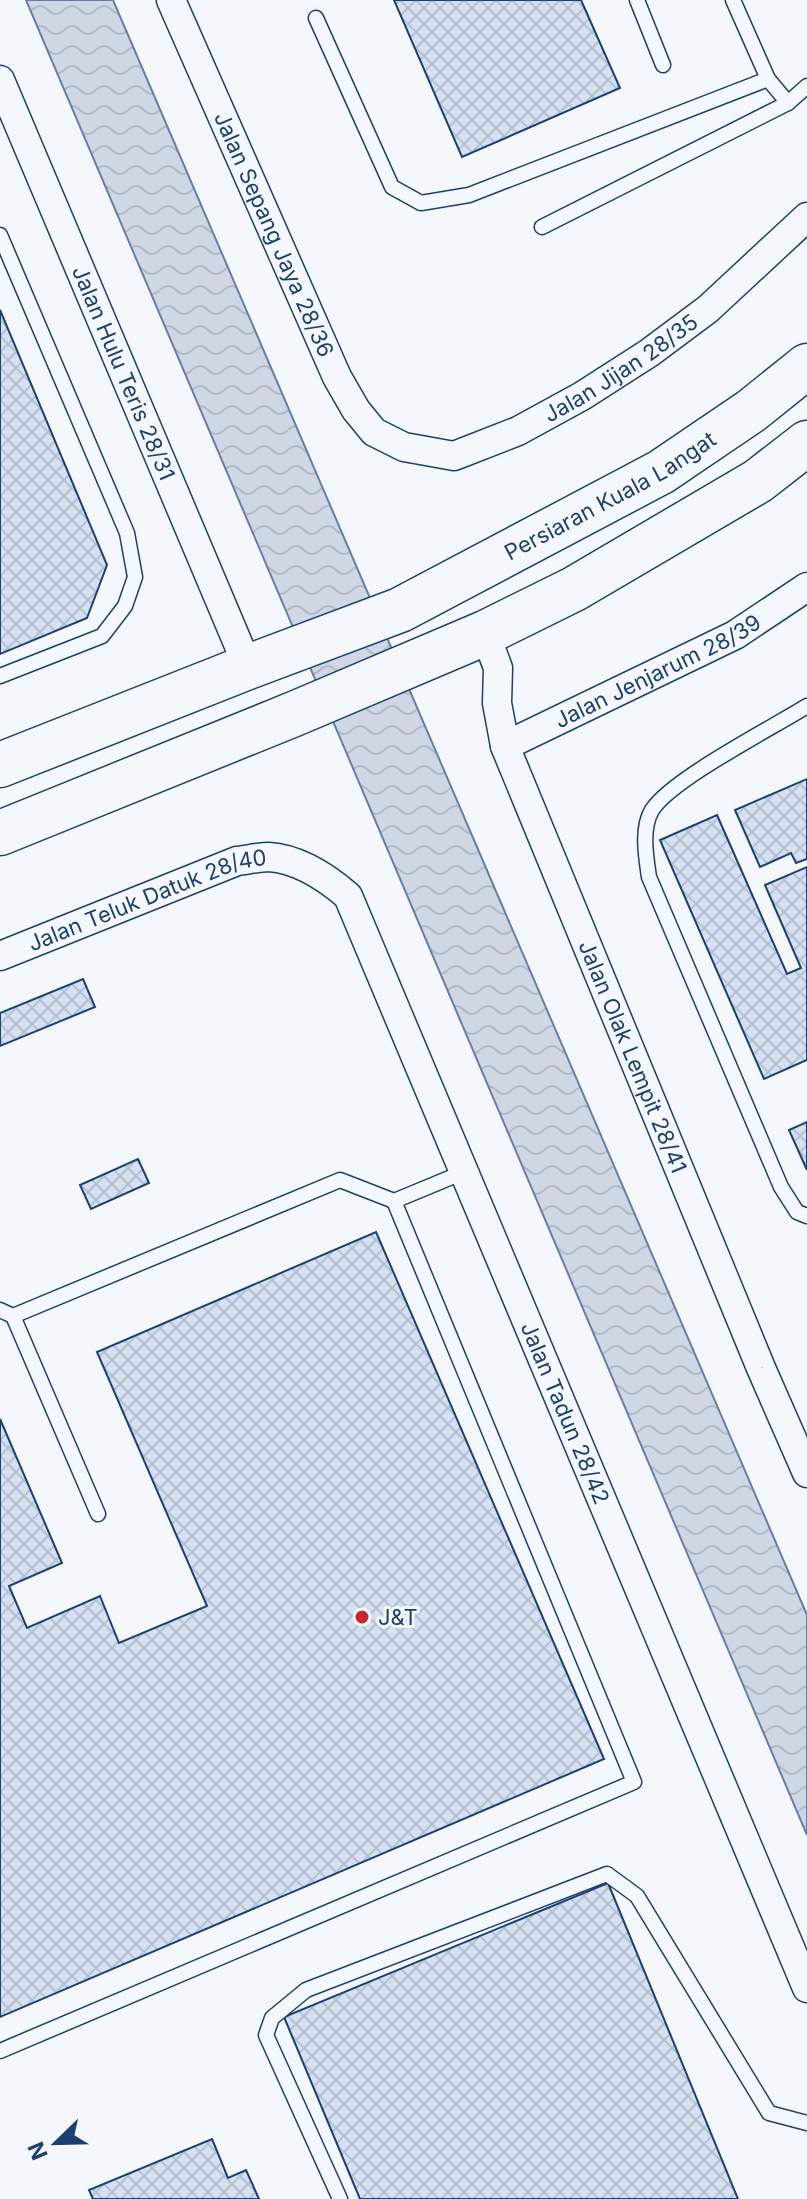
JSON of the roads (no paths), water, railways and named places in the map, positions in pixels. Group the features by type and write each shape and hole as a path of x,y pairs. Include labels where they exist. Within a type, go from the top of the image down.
{"main road":[{"name":"Persiaran Kuala Langat","path":"0,765 400,610 661,472 751,411 807,366"},
{"path":"0,833 485,633 574,589 745,488 807,443"}],"street":[{"name":"Jalan Sepang Jaya 28/36","path":"171,0 337,377 356,410 374,432 404,447"},
{"name":"Jalan Hulu Teris 28/31","path":"0,80 264,662"},
{"name":"Jalan Jijan 28/35","path":"404,447 454,456 518,431 582,396 649,353 708,309 807,217"},
{"name":"Jalan Jenjarum 28/39","path":"505,746 735,635 807,587"},
{"name":"Jalan Olak Lempit 28/41","path":"485,633 498,668 497,703 505,746 807,1473"},
{"name":"Jalan Teluk Datuk 28/40","path":"0,956 237,861 269,857 295,864"},
{"name":"Jalan Tadun 28/42","path":"295,864 322,874 348,896 807,1988"}],"lane":[{"path":"637,0 663,65"},
{"path":"733,0 768,79 788,103"},
{"path":"316,18 392,187 421,203 469,195 768,79"},
{"path":"542,227 788,103 807,86"},
{"path":"0,235 127,533 135,577 125,606 102,636 0,676"},
{"path":"807,706 681,782 651,810 645,843 649,877 781,1187 797,1212 807,1216"},
{"path":"98,1514 6,1313 340,1180 394,1201 464,1172"},
{"path":"0,2051 634,1782 394,1201"},
{"path":"340,2199 266,2035 272,2018 306,1990 607,1874 637,1896 769,2113 807,2123"}],"water":[{"path":"26,0 113,0 807,1615 807,1835"}],"place":[{"name":"J&T","path":"362,1617"}]}
